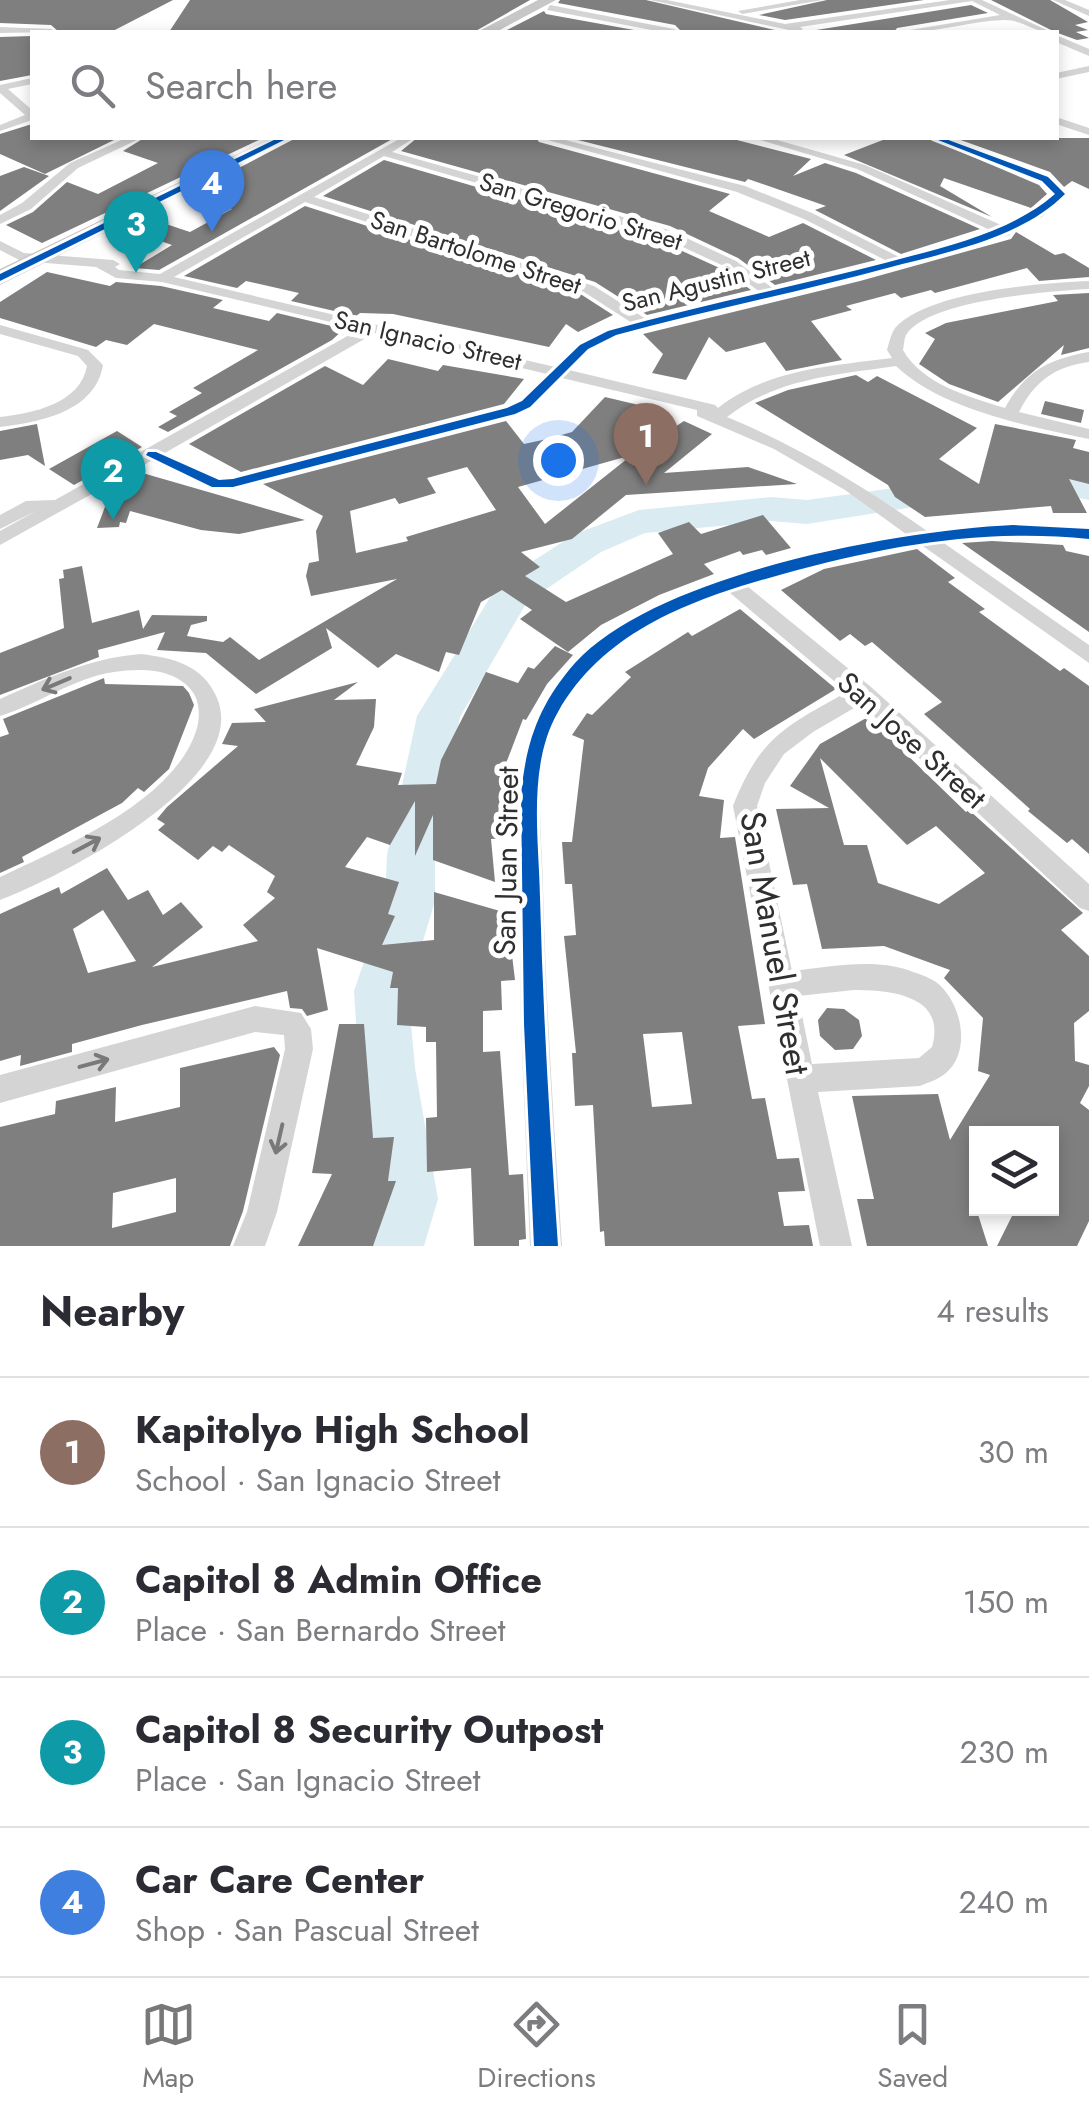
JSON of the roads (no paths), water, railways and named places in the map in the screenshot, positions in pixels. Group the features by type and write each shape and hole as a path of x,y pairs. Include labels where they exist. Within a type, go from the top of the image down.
{"main road":[{"path":"490,30 554,2"},
{"path":"504,30 554,2"},
{"path":"0,278 280,140"}],"street":[{"path":"654,0 806,30"},
{"path":"722,14 820,0"},
{"path":"787,26 972,0 1042,30"},
{"path":"1057,0 1089,14"},
{"path":"554,2 666,30"},
{"path":"916,30 1011,16"},
{"path":"0,30 30,31"},
{"path":"1059,39 1089,53"},
{"path":"1059,75 1089,70"},
{"path":"0,88 30,81"},
{"path":"0,88 30,113"},
{"path":"0,128 30,116"},
{"path":"1059,121 1089,132"},
{"path":"0,220 28,208 57,177 83,160 129,140"},
{"path":"162,278 404,140"},
{"path":"554,140 741,188 808,216 899,262"},
{"path":"767,140 861,167 1005,232"},
{"name":"San Agustin Street","path":"152,455 217,484 233,483 512,411 526,404 584,347 642,323 899,262 1005,232 1057,202 1060,194 1044,179 942,140"},
{"name":"San Gregorio Street","path":"382,152 664,233 731,264 769,292"},
{"name":"San Bartolome Street","path":"303,196 588,288 642,323"},
{"name":"San Ignacio Street","path":"0,245 21,257 101,264 116,274 162,278 559,370 692,406 790,450 851,486 1089,655"},
{"path":"1089,285 1026,289 962,301 920,316 894,346 902,361 931,384 1009,415 1089,434"},
{"path":"0,539 373,328"},
{"path":"0,329 83,353 96,365 96,374 82,392 66,403 44,413 0,422"},
{"path":"1009,415 1024,384 1032,377 1058,364 1089,358"},
{"path":"716,416 735,400 772,381 902,361"},
{"path":"0,523 32,505 61,506"},
{"name":"San Juan Street","path":"546,1246 532,1017 530,786 538,736 563,689 587,661 665,609 731,583 925,536 1004,528 1089,534"},
{"name":"San Jose Street","path":"731,583 863,693 1089,900"},
{"path":"0,708 84,672 138,662 162,665 199,682 208,692 212,717 198,755 163,793 112,832 0,889"},
{"name":"San Manuel Street","path":"836,1246 745,806 755,776 776,743 863,693"},
{"path":"781,985 880,976 899,978 919,986 935,999 945,1015 949,1035 946,1053 935,1066 920,1072 799,1079"},
{"path":"0,1089 256,1019 291,1022 297,1029 299,1049 262,1212 249,1246"}],"waterway":[{"path":"1020,483 1041,480 1089,489"},
{"path":"393,1246 408,1199 387,1068 381,991 410,901 411,855 439,716 513,593 588,543 639,522 771,509 807,512 952,491"}],"place":[{"name":"Car Care Center","path":"212,232"},
{"name":"Capitol 8 Security Outpost","path":"136,273"},
{"name":"Kapitolyo High School","path":"646,485"},
{"name":"Capitol 8 Admin Office","path":"113,520"}]}
